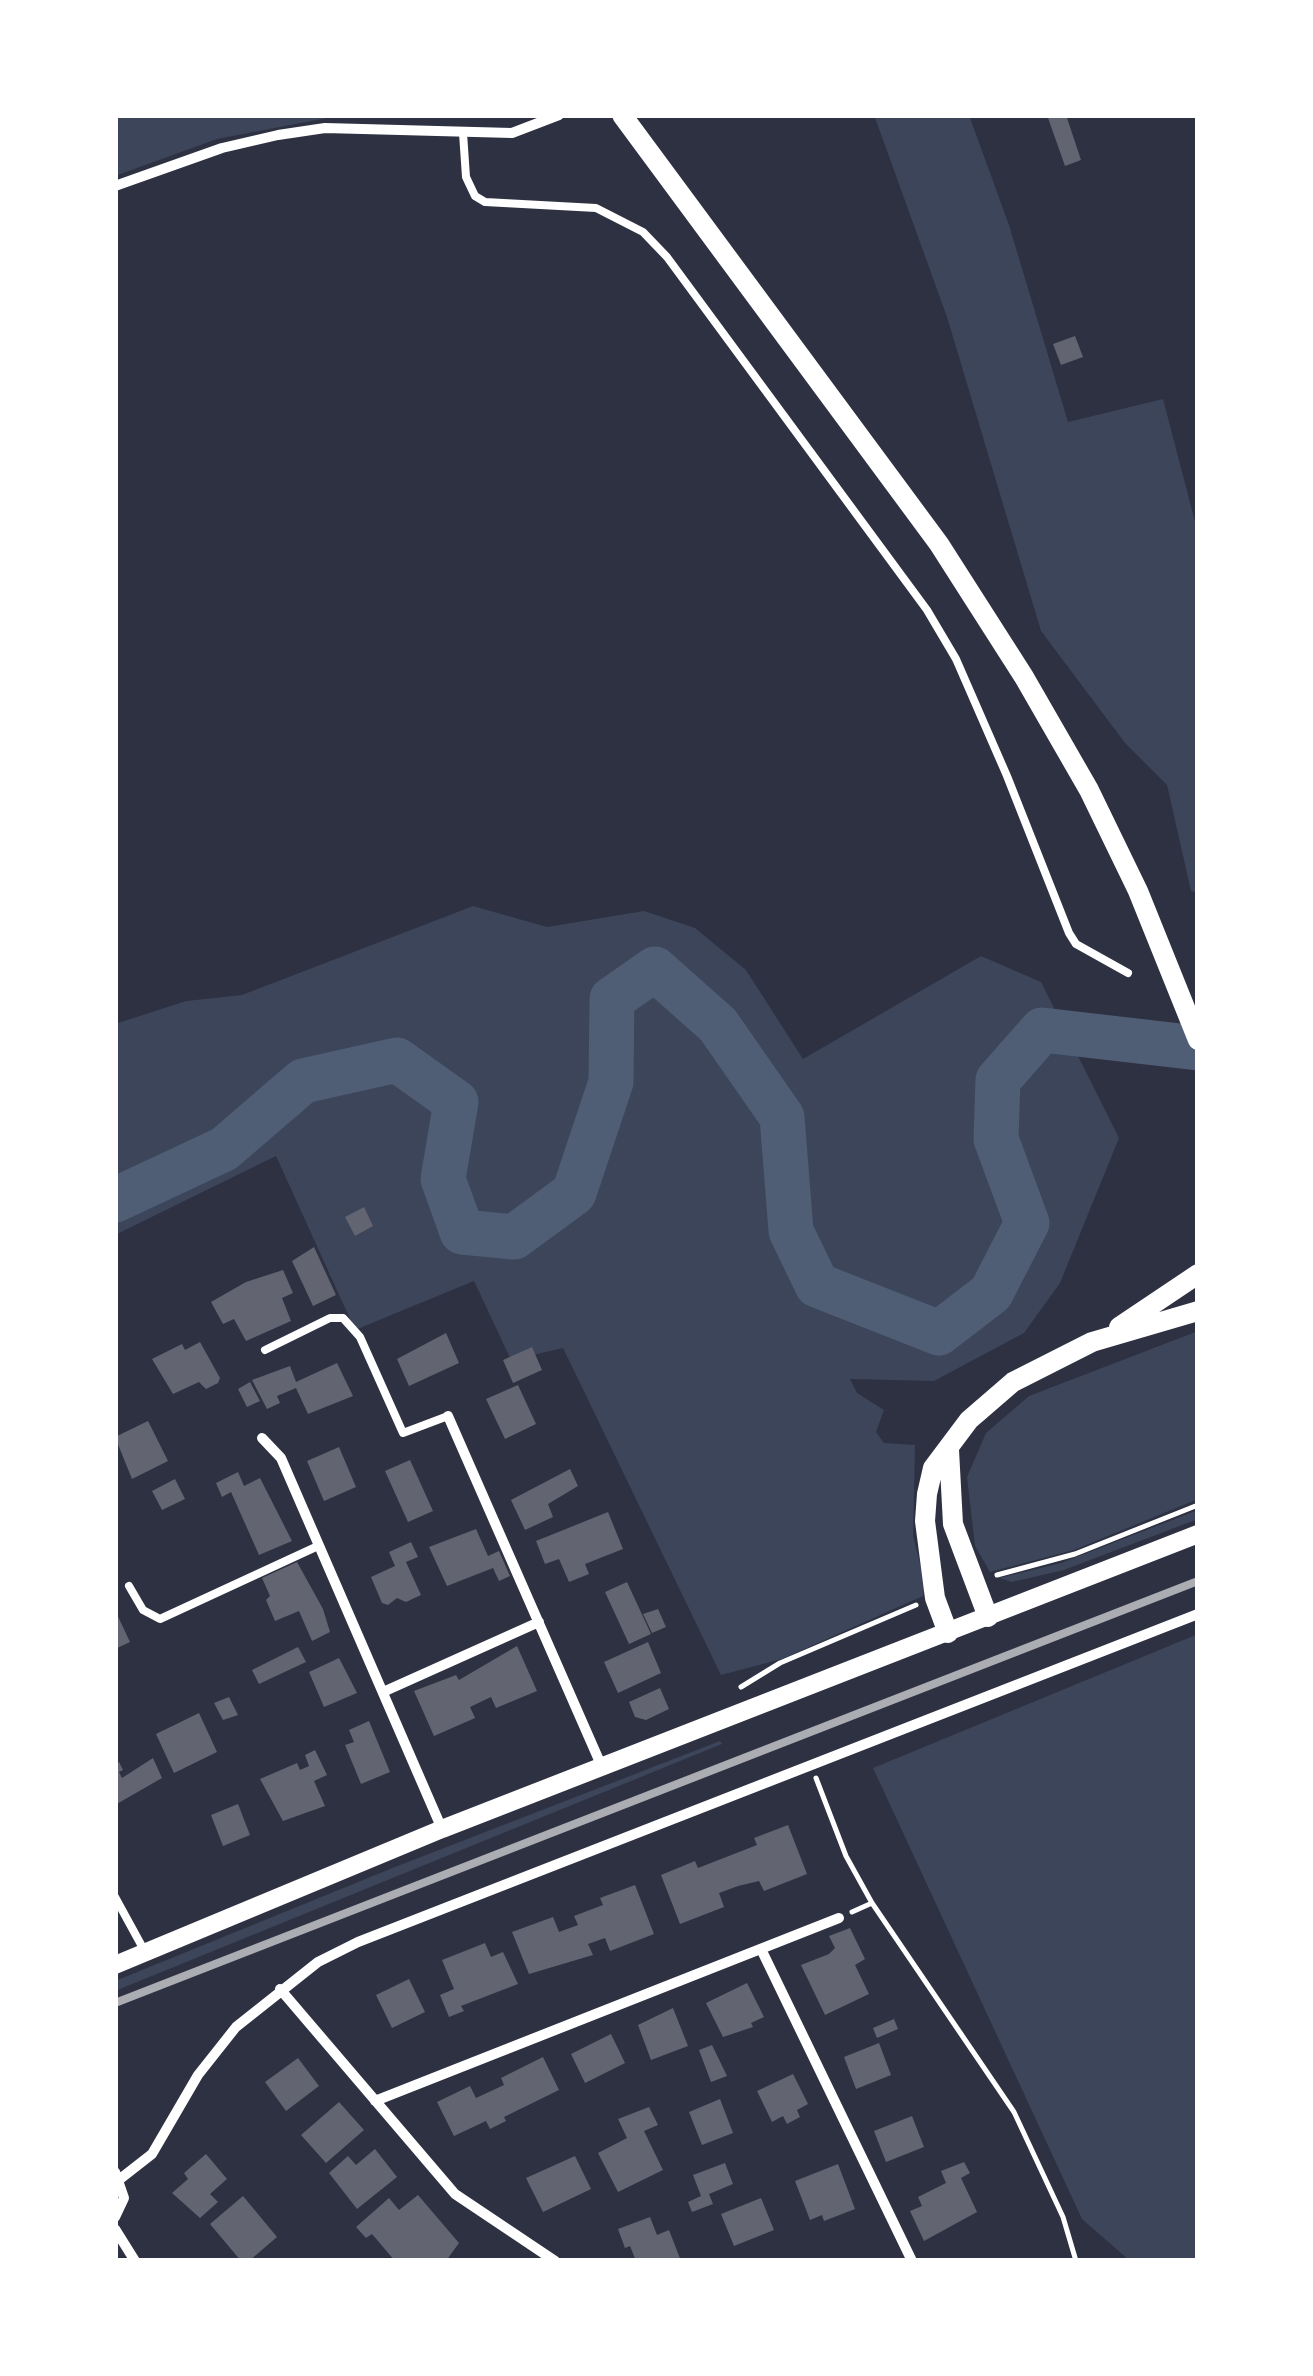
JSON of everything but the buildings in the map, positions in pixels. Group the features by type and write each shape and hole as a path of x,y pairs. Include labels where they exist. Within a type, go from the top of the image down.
{"main road":[{"path":"622,115 939,544 1024,677 1089,790 1152,925 1198,1040"},
{"path":"948,1633 935,1598 927,1494 933,1468 969,1420 1002,1390 1110,1334 1198,1274"},
{"path":"1110,1334 1198,1311"},
{"path":"949,1450 952,1524 988,1616"}],"street":[{"path":"115,186 222,148 278,135 339,128 512,133 560,115"},
{"path":"448,1416 602,1767"},
{"path":"262,1438 280,1458 442,1830"},
{"path":"115,1965 442,1830 1198,1534"},
{"path":"115,2217 124,2198 118,2176 152,2154 198,2074 236,2026 280,1989 358,1942 1198,1614"},
{"path":"383,1692 539,1622"},
{"path":"376,2102 839,1918"},
{"path":"761,1949 912,2261"},
{"path":"280,1989 455,2194 555,2261"},
{"path":"115,2230 135,2261"}],"lane":[{"path":"463,133 470,187 486,202 596,208 643,232 667,258 836,482 946,643 1007,776 1068,934 1088,952 1128,973"},
{"path":"266,1350 330,1318 342,1318 360,1337 404,1433 448,1416"},
{"path":"130,1586 143,1610 160,1619 318,1546"},
{"path":"115,1897 146,1954"}],"path":[{"path":"975,1582 1075,1554 1198,1505"},
{"path":"726,1694 780,1663 935,1598"},
{"path":"811,1764 846,1856 872,1903 1014,2112 1063,2217 1076,2261"}],"shaded area":[{"path":"115,115 343,115 217,139 115,176"},
{"path":"874,115 969,115 1009,225 1068,422 1163,399 1198,533 1198,893 1191,891 1167,785 1125,743 1041,631 947,317"},
{"path":"473,906 547,927 644,911 695,928 746,970 803,1059 981,956 1041,982 1119,1138 1060,1283 1024,1333 934,1381 850,1379 857,1393 884,1410 876,1432 884,1443 915,1445 913,1536 925,1583 923,1596 782,1659 721,1675 563,1348 511,1360 474,1281 355,1330 276,1156 115,1235 115,1024 186,1001 242,995"},
{"path":"1198,1331 1198,1499 1074,1550 990,1572 975,1546 967,1477 986,1433 1029,1396"},
{"path":"1198,1510 1198,1519 1064,1570 1012,1582 999,1578 1061,1563"},
{"path":"1198,1634 1198,2261 1130,2261 1082,2219 873,1768"},
{"path":"720,1741 722,1744 115,1991 115,1981"}],"waterway":[{"path":"115,1200 224,1149 303,1081 397,1060 456,1102 443,1179 462,1232 514,1237 574,1193 611,1082 612,999 655,969 718,1025 782,1117 791,1231 817,1285 939,1333 991,1293 1027,1223 996,1139 998,1080 1042,1030 1198,1048"}],"railway":[{"path":"115,2003 1198,1581"}]}
